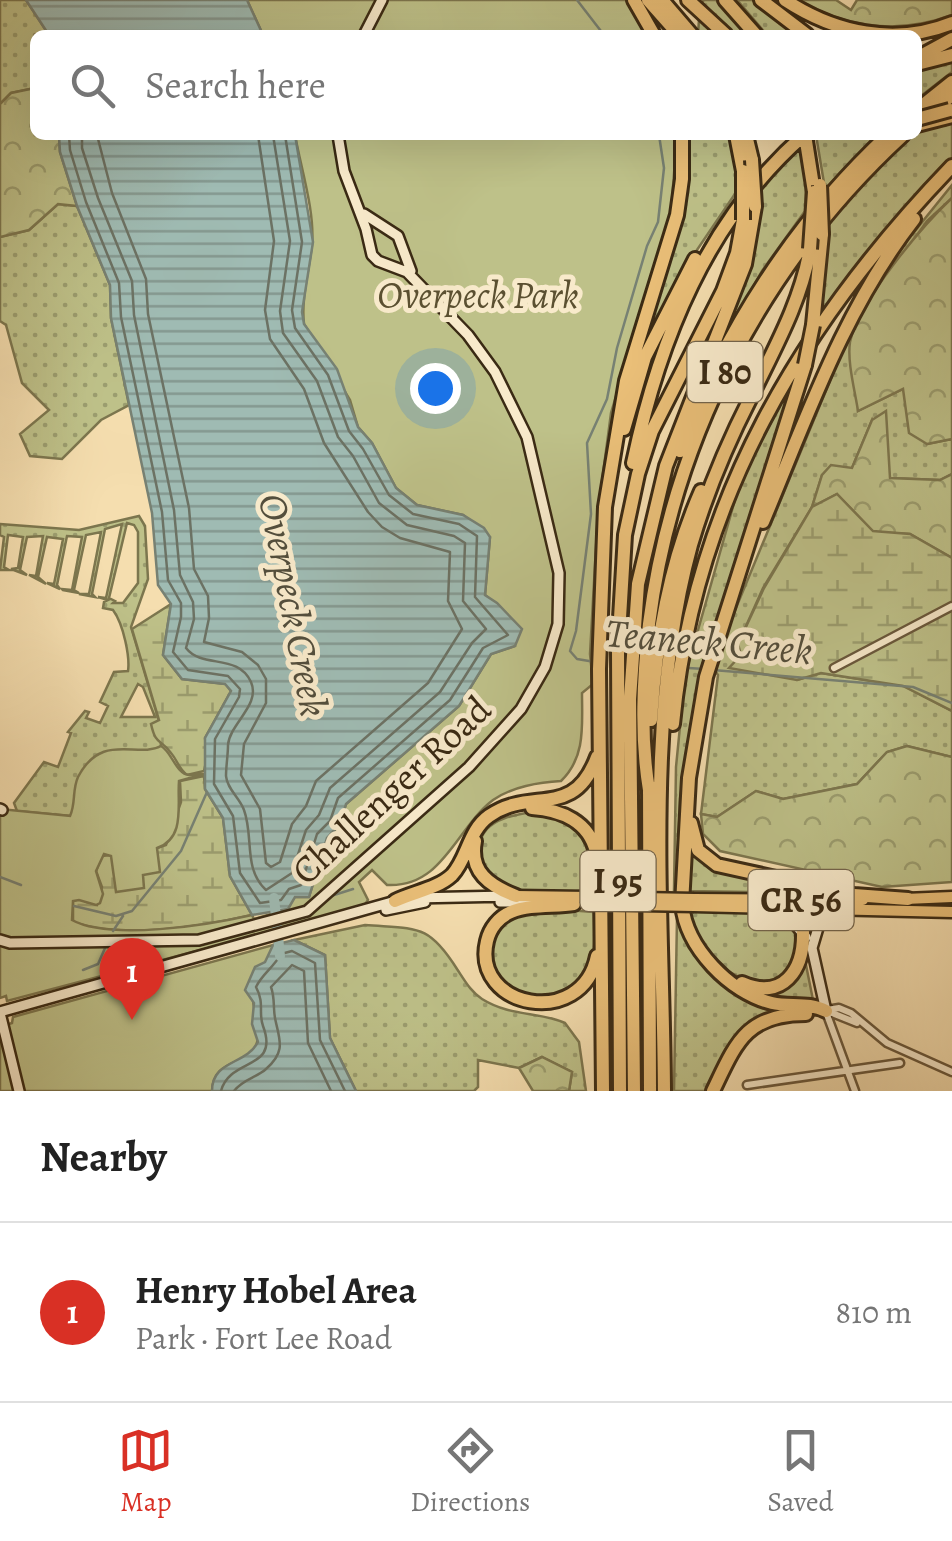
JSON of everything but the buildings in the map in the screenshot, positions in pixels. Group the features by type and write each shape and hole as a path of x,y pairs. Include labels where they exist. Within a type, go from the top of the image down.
{"highway":[{"path":"634,0 651,30"},
{"path":"648,0 675,30"},
{"path":"662,0 688,30"},
{"path":"685,0 713,30"},
{"path":"685,0 720,30"},
{"path":"725,0 752,30"},
{"path":"761,0 800,30"},
{"path":"785,0 824,22 855,30"},
{"path":"922,31 952,23"},
{"path":"922,58 952,39"},
{"path":"922,106 952,82"},
{"path":"922,118 952,94"},
{"path":"922,121 951,114"},
{"path":"603,1091 599,662 606,507 618,421 637,340 677,215 682,140"},
{"name":"I 95","path":"650,1091 650,665 625,535 634,486 652,430 729,278 744,220 748,165 738,140"},
{"name":"I 95","path":"664,1091 662,806 640,572 679,428 745,264 751,200 746,140"},
{"path":"806,140 822,234 813,325 805,365 708,669 683,840 683,912 693,940 733,984 760,999 816,1006 826,1011"},
{"name":"I 80","path":"625,535 635,452 664,350 708,254 806,140"},
{"name":"I 80","path":"640,572 692,418 739,323 798,235 839,184 883,140"},
{"name":"I 80","path":"650,665 655,586 672,509 692,447 729,363 776,283 816,228 856,181 899,140"},
{"name":"I 80","path":"650,665 692,607 714,531 773,398 855,278 952,166"},
{"path":"735,584 852,312 888,254 952,174"},
{"name":"I 95","path":"620,1091 650,665 681,590 716,475 794,306 810,249 817,188"},
{"path":"604,554 623,436 645,358 668,308 718,222 751,200"},
{"name":"I 95","path":"634,1091 650,665"},
{"path":"395,901 450,876 476,828 493,813 512,805 556,800 575,792 588,778 600,750"},
{"path":"692,762 692,835 698,850 712,862 849,894 908,899"},
{"path":"516,896 487,881 474,856 480,830 509,812 545,809 576,821 592,837 601,868"},
{"path":"583,902 506,914 486,942 492,975 506,992 538,1003 557,1001 572,994 592,971 602,929"},
{"path":"711,962 749,986 772,987 787,980 798,966 803,954 803,932"},
{"path":"713,1091 735,1047 754,1026 777,1016 826,1011"}],"main road":[{"name":"CR 56","path":"516,896 583,902 694,902 952,896"},
{"name":"CR 56","path":"694,902 949,912"}],"street":[{"path":"367,30 382,0"},
{"name":"Challenger Road","path":"3,943 189,941 297,916 442,794 521,709 545,667 558,624 560,590 556,553 521,422 482,352 418,282 403,270 374,258 344,172 339,140"},
{"name":"Challenger Road","path":"358,208 370,221 398,236 418,282"},
{"path":"369,244 376,233 386,230"},
{"path":"386,262 396,259 402,248"},
{"path":"834,668 952,606"},
{"name":"CR 56","path":"0,1012 395,901 436,896 516,896"},
{"name":"CR 56","path":"364,912 436,902 583,902"},
{"path":"730,906 783,915 803,932 812,948 826,1011 854,1091"},
{"path":"812,948 816,927 823,918 859,910"},
{"path":"826,1011 860,1024 900,1051 952,1072"},
{"path":"0,1012 18,1091"},
{"path":"747,1085 900,1063"}],"green space":[{"path":"0,0 26,0 46,30 30,30 30,89 11,93 0,104"},
{"path":"247,0 626,0 645,30 261,30"},
{"path":"716,0 743,30 698,30 700,4"},
{"path":"737,0 754,0 793,30 763,30"},
{"path":"798,0 836,0 851,10 857,0 952,0 952,15 912,25 873,26 835,17"},
{"path":"952,58 952,72 922,95 922,67"},
{"path":"30,89 30,140 59,140 77,206 58,204 29,230 0,237 0,104 11,93"},
{"path":"952,122 952,160 891,225 822,312 827,224 908,140 922,140 922,129"},
{"name":"Overpeck Park","path":"296,140 677,140 671,212 611,413 598,511 590,654 593,684 582,693 582,729 575,762 561,781 526,786 493,800 422,877 387,885 372,870 359,882 368,900 363,907 7,1001 6,996 0,998 0,809 70,816 78,777 87,763 108,750 161,746 185,774 204,774 179,781 176,828 172,837 157,848 160,872 143,875 144,888 116,892 111,856 104,854 96,871 103,894 100,903 73,901 72,920 110,929 160,929 252,915 254,919 288,909 294,897 309,897 327,838 340,824 346,804 459,706 491,654 515,646 506,617 485,595 490,537 463,515 417,505 396,488 372,443 358,427 350,400 304,324 312,245 310,204"},
{"path":"688,140 731,140 739,188 697,250 648,343 640,340 688,193"},
{"path":"817,140 871,140 825,189"},
{"path":"800,144 806,175 805,211 762,271 711,361 760,201 761,186"},
{"path":"952,185 952,198 927,221 860,315 858,411 903,389 927,444 952,439 952,474 940,480 890,478 872,420 852,468 822,475 812,507 763,588 738,644 797,680 821,673 904,686 952,711 952,757 907,746 887,752 857,784 783,799 756,791 717,817 701,814 718,675 712,666 868,289"},
{"path":"952,198 952,439 927,444 909,433 903,389 858,411 849,350 855,325 878,286"},
{"path":"58,204 77,206 110,285 111,318 129,405 101,420 62,459 30,456 20,434 49,410 22,383 6,325 0,321 0,237 29,230"},
{"path":"793,380 702,666 680,798 674,890 676,767 685,676 740,482"},
{"path":"886,411 890,478 940,480 952,474 952,558 910,534 873,532 837,494 812,507 822,475 831,465 852,468 872,420"},
{"path":"837,494 873,531 910,534 952,558 952,711 903,686 821,673 797,680 729,668 741,655 738,644 764,588 812,507"},
{"path":"139,516 145,526 148,579 131,627 159,721 161,746 72,816 17,811 14,803 44,762 58,767 71,733 68,732 85,711 89,712 86,718 100,723 108,706 100,702 114,672 128,671 120,624 113,610 103,608 108,600 98,597 106,598 122,524 105,529 92,594 95,597 79,594 89,594 101,532 86,535 74,590 79,593 62,589 72,590 82,537 67,536 57,585 60,589 47,583 54,584 63,539 47,537 38,577 46,584 29,575 36,576 43,536 27,537 20,570 27,575 11,569 18,568 23,537 8,535 4,567 9,570 0,570 4,537 0,535 0,524 79,530","holes":["127,523 138,532 138,583 123,603 113,603 109,598","138,684 143,687 155,717 121,717"]},
{"path":"171,604 163,655 182,679 226,684 231,691 205,738 204,771 187,775 153,731 151,724 159,720 132,629"},
{"path":"907,746 952,757 952,882 882,887 720,851 703,834 701,814 717,817 756,791 783,799 857,784 887,752"},
{"path":"204,776 205,789 223,818 230,876 252,915 209,924 138,930 73,922 73,901 97,905 102,887 96,871 102,856 111,855 143,875 157,848 166,845 181,802 180,781"},
{"path":"531,812 564,821 583,835 591,857 593,890 523,892 505,886 489,874 479,848 487,829 502,819"},
{"path":"687,837 697,855 815,893 688,891"},
{"path":"744,911 778,918 795,930 800,946 794,963 780,976 760,982 737,976 711,954 686,912"},
{"path":"594,912 592,959 579,982 564,993 547,997 513,990 500,979 492,963 492,944 499,927 520,913"},
{"path":"677,918 689,948 721,979 784,1010 743,1031 728,1050 707,1091 674,1091"},
{"path":"365,925 420,931 438,943 482,999 503,1009 565,1023 579,1042 586,1091 569,1091 572,1072 542,1057 519,1068 478,1060 478,1087 474,1091 356,1091 330,1038 325,955 294,940"},
{"path":"273,945 253,996 256,1044 248,1055 217,1074 212,1091 0,1091 0,1027 12,1023 13,1017"},
{"path":"806,965 813,1000 776,1001 760,991 791,980"},
{"path":"542,1057 572,1072 569,1091 533,1091 519,1068"}],"water":[{"path":"26,0 247,0 261,30 46,30"},
{"path":"59,140 296,140 313,242 302,312 304,324 337,369 358,427 372,443 396,488 417,505 463,515 484,528 490,537 485,595 522,629 515,646 491,654 459,706 346,804 340,824 327,838 309,897 295,897 288,909 252,915 230,876 223,818 205,789 205,738 231,691 225,684 182,679 163,655 171,604 158,585 152,513 111,318 110,285 77,206"},
{"path":"294,940 325,955 330,1038 356,1091 212,1091 213,1081 223,1068 246,1055 258,1042 252,1024 254,1003 245,990 255,967 265,962 273,945"}],"waterway":[{"name":"Teaneck Creek","path":"577,0 600,30"},
{"name":"Teaneck Creek","path":"595,662 577,659 570,651 591,514 587,443 607,399 617,348 647,246 658,222 664,168 660,140"},
{"name":"Teaneck Creek","path":"688,668 705,669"},
{"name":"Teaneck Creek","path":"713,670 913,687 952,703"},
{"path":"74,906 116,916 132,911 181,851 207,792"},
{"path":"0,877 21,885"},
{"path":"331,896 353,889"},
{"name":"Overpeck Creek","path":"274,898 280,956"},
{"path":"113,931 123,916"},
{"path":"83,970 98,964 105,948"}],"place":[{"name":"Henry Hobel Area","path":"132,1020"}]}
